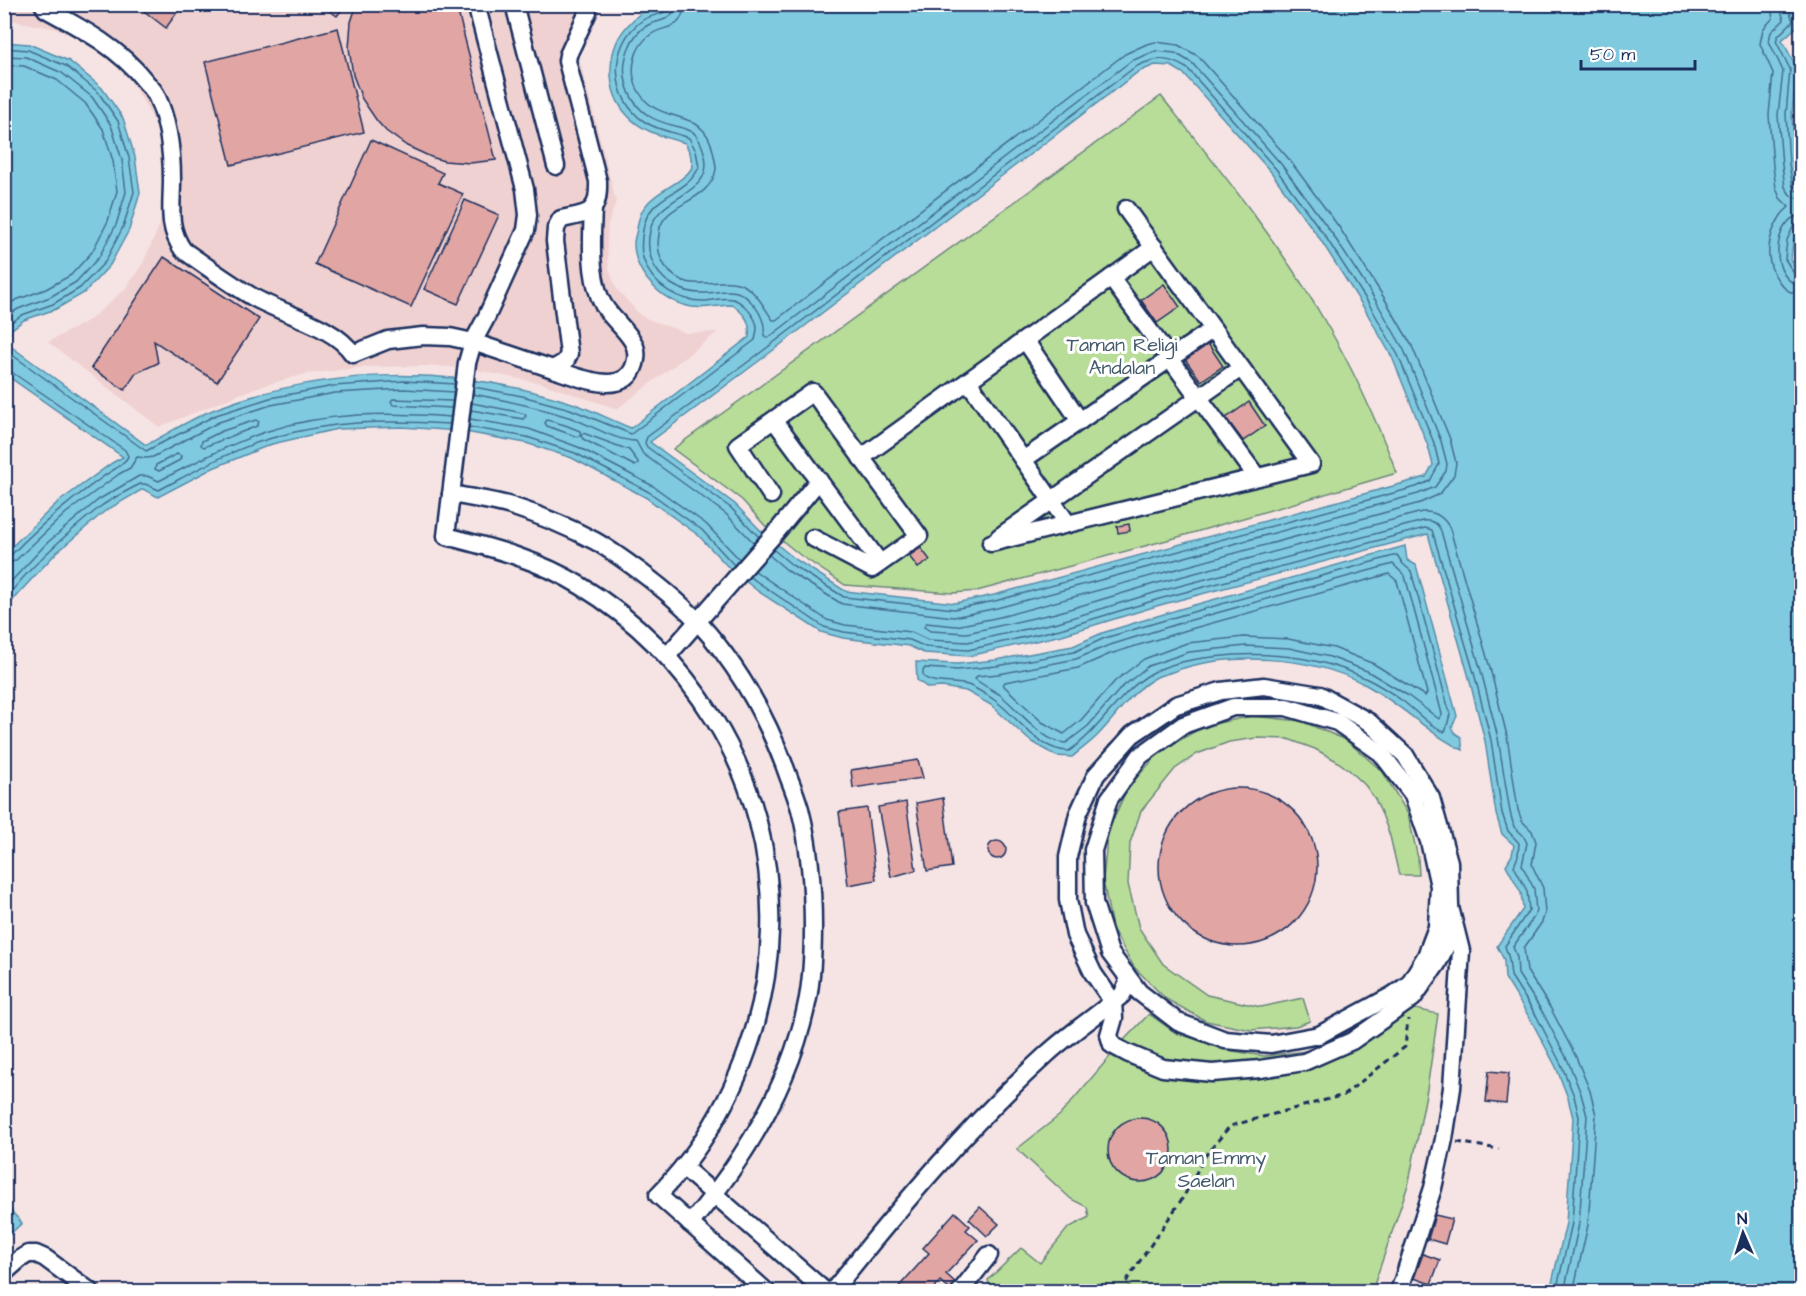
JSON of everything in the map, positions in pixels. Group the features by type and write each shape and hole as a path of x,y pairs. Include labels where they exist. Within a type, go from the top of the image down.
{"street":[{"path":"43,4 46,9 115,50 156,94 168,130 172,158 171,225 175,239 183,250 254,298 315,326 347,344 353,354 388,340 423,336 450,337 473,342 591,381 616,383 625,378 633,370 637,353 634,342 607,312 600,298 592,263 593,207"},
{"path":"476,4 525,189 528,215 526,230 473,342 466,363 446,536 497,549 543,566 581,586 625,616 668,655 700,696 729,744 750,792 765,855 771,916 766,975 760,1008 751,1040 731,1088 704,1138 683,1167 658,1195 767,1292"},
{"path":"514,4 556,166"},
{"path":"554,369 565,362 568,354 555,241 556,228 561,219 582,216 597,201 598,181 567,62 588,12 587,4"},
{"path":"1126,209 1311,464 991,543 1241,368"},
{"path":"861,458 1154,247"},
{"path":"1111,278 1257,477"},
{"path":"1023,460 1214,329"},
{"path":"1025,340 1080,421"},
{"path":"968,381 1068,524"},
{"path":"771,495 738,445 813,392 919,536 872,569 813,538"},
{"path":"774,420 880,563"},
{"path":"668,655 819,480"},
{"path":"451,494 511,506 563,526 625,560 663,589 698,621 722,649 746,686 764,717 781,754 800,808 811,871 813,906 813,947 808,998 793,1051 773,1101 747,1148 715,1194 690,1224"},
{"path":"1126,974 1128,983 1123,1001 1109,1035 1112,1045 1162,1068 1226,1072 1304,1062 1352,1041 1411,1000 1424,985 1445,948 1450,907 1449,862 1431,798 1405,755 1369,722 1320,695 1264,686 1221,690 1176,705 1132,735 1096,775 1078,814 1068,857 1068,900 1076,935 1093,973 1123,1001 1234,1044 1238,1054 1226,1072"},
{"path":"832,1292 892,1217 962,1138 1048,1053 1139,992 1110,953 1094,903 1093,850 1109,799 1140,756 1183,725 1233,707 1286,707 1337,722 1381,753 1413,795 1429,841 1439,885 1450,907 1461,951 1452,1088 1433,1188 1399,1292"},
{"path":"1270,1067 1257,1064 1253,1060 1257,1047 1319,1035 1409,984 1426,956 1437,927 1439,885"},
{"path":"1424,985 1440,978 1450,979 1459,988"},
{"path":"1225,1040 1268,1044"},
{"path":"683,1167 826,1292"},
{"path":"4,1273 20,1258 28,1254 36,1254 45,1258 91,1292"},
{"path":"960,1292 989,1256"}],"path":[{"path":"1129,1292 1127,1280 1184,1196 1205,1156 1230,1126 1344,1095 1405,1047 1411,1000"},
{"path":"1444,1139 1499,1149"}],"shaded area":[{"path":"4,5 580,5 580,61 616,201 608,225 607,243 609,268 616,288 640,315 650,320 686,333 718,332 617,409 540,383 470,369 436,366 367,367 306,374 255,388 159,427 48,342 91,319 126,288 143,263 160,224 164,199 162,149 153,119 127,74 93,45 61,30 5,19"}],"green space":[{"name":"Taman Religi Andalan","path":"1161,96 1248,208 1309,295 1356,379 1397,473 1182,536 977,591 953,593 845,585 800,555 768,529 742,500 673,449"},
{"path":"1252,716 1301,721 1346,740 1383,772 1408,814 1418,858 1419,875 1399,875 1383,817 1375,799 1365,785 1349,770 1315,749 1288,739 1257,738 1229,742 1197,754 1175,769 1141,811 1130,843 1128,884 1139,928 1163,964 1207,995 1261,1007 1303,998 1310,1021 1296,1026 1251,1030 1206,1021 1166,999 1134,967 1112,928 1103,880 1108,831 1128,787 1161,751 1204,726"},
{"name":"Taman Emmy Saelan","path":"1402,1006 1438,1014 1427,1089 1409,1182 1372,1291 991,1292 988,1280 1021,1248 1040,1263 1068,1228 1089,1217 1087,1207 1071,1199 1017,1149 1060,1115 1149,1014 1176,1033 1233,1051 1264,1056 1315,1050 1340,1038 1364,1022"}],"water":[{"path":"668,5 1792,5 1801,23 1782,40 1797,68 1792,114 1795,164 1802,202 1801,224 1793,242 1791,260 1802,274 1801,1291 1550,1291 1566,1223 1573,1118 1556,1067 1505,978 1504,960 1497,946 1523,909 1521,893 1506,865 1512,855 1514,845 1502,834 1496,814 1485,741 1428,534 1160,605 1062,635 969,656 924,653 909,646 843,638 821,632 759,592 730,569 698,535 645,497 572,458 526,443 460,431 402,427 337,429 272,444 213,468 158,497 143,489 105,511 56,553 5,611 5,553 57,503 123,457 5,374 5,42 29,44 69,61 102,88 123,118 135,157 140,193 129,230 110,265 84,293 56,309 24,320 12,329 9,345 146,445 206,413 258,395 347,378 393,376 438,377 484,382 529,391 572,403 631,428 749,337 746,319 733,305 692,307 660,293 644,276 635,254 634,240 641,212 645,206 693,167 685,143 646,130 627,115 614,93 611,68 617,43 631,22 647,10","holes":["1155,65 1171,66 1183,73 1271,172 1320,239 1364,308 1392,357 1428,446 1433,465 1426,477 994,595 955,603 845,591 795,559 763,533 735,504 650,442 1138,72"]},
{"path":"1405,546 1407,560 1416,565 1457,716 1452,727 1461,737 1463,750 1437,735 1364,684 1320,667 1295,662 1243,659 1218,661 1194,665 1157,677 1138,690 1097,736 1072,757 1056,756 1029,740 991,705 966,691 942,687 928,688 917,680 916,662 957,664 996,660 1073,646 1102,633 1180,609"},
{"path":"4,1203 22,1223 5,1239 4,1239"}],"building":[{"path":"135,4 183,4 166,28"},
{"path":"320,4 346,4 337,16"},
{"path":"357,4 456,4 496,160 470,163 444,161 431,157 407,146 386,131 377,121 362,99 353,75 349,48 351,22"},
{"path":"338,28 364,132 231,165 205,62"},
{"path":"371,140 443,173 438,183 463,194 411,307 315,264"},
{"path":"465,200 499,215 458,304 424,289"},
{"path":"164,257 259,319 217,382 154,341 158,363 136,373 125,390 91,368"},
{"path":"1164,284 1180,307 1157,323 1141,300"},
{"path":"1207,342 1223,366 1201,381 1184,358"},
{"path":"1249,402 1265,426 1243,441 1226,418"},
{"path":"1129,524 1130,531 1118,533 1117,526"},
{"path":"921,548 930,560 918,568 909,556"},
{"path":"918,760 923,778 853,788 851,770"},
{"path":"1238,788 1253,789 1268,794 1282,801 1294,811 1304,823 1311,837 1316,852 1316,882 1311,897 1304,911 1294,923 1282,933 1268,940 1253,945 1238,946 1223,945 1208,940 1194,933 1182,923 1172,911 1165,897 1160,882 1159,867 1160,852 1165,837 1172,823 1182,811 1194,801 1208,794 1223,789"},
{"path":"943,798 952,867 927,871 916,803"},
{"path":"906,802 916,870 891,877 878,807"},
{"path":"867,808 876,880 848,885 839,812"},
{"path":"993,841 1001,841 1006,846 1004,857 993,859 988,854 988,846"},
{"path":"1489,1071 1509,1073 1506,1104 1486,1102"},
{"path":"1140,1118 1152,1120 1163,1127 1170,1138 1172,1150 1170,1162 1163,1173 1152,1180 1140,1182 1128,1180 1117,1173 1110,1162 1108,1150 1110,1138 1117,1127 1128,1120"},
{"path":"980,1207 999,1224 987,1236 969,1219"},
{"path":"955,1212 970,1226 966,1230 978,1240 946,1274 966,1292 952,1292 940,1281 933,1289 936,1291 894,1292 929,1253 923,1248"},
{"path":"1435,1215 1452,1219 1445,1244 1428,1239"},
{"path":"1423,1254 1440,1260 1431,1284 1414,1278"},
{"path":"1412,1285 1429,1291 1429,1292 1410,1292"}]}
